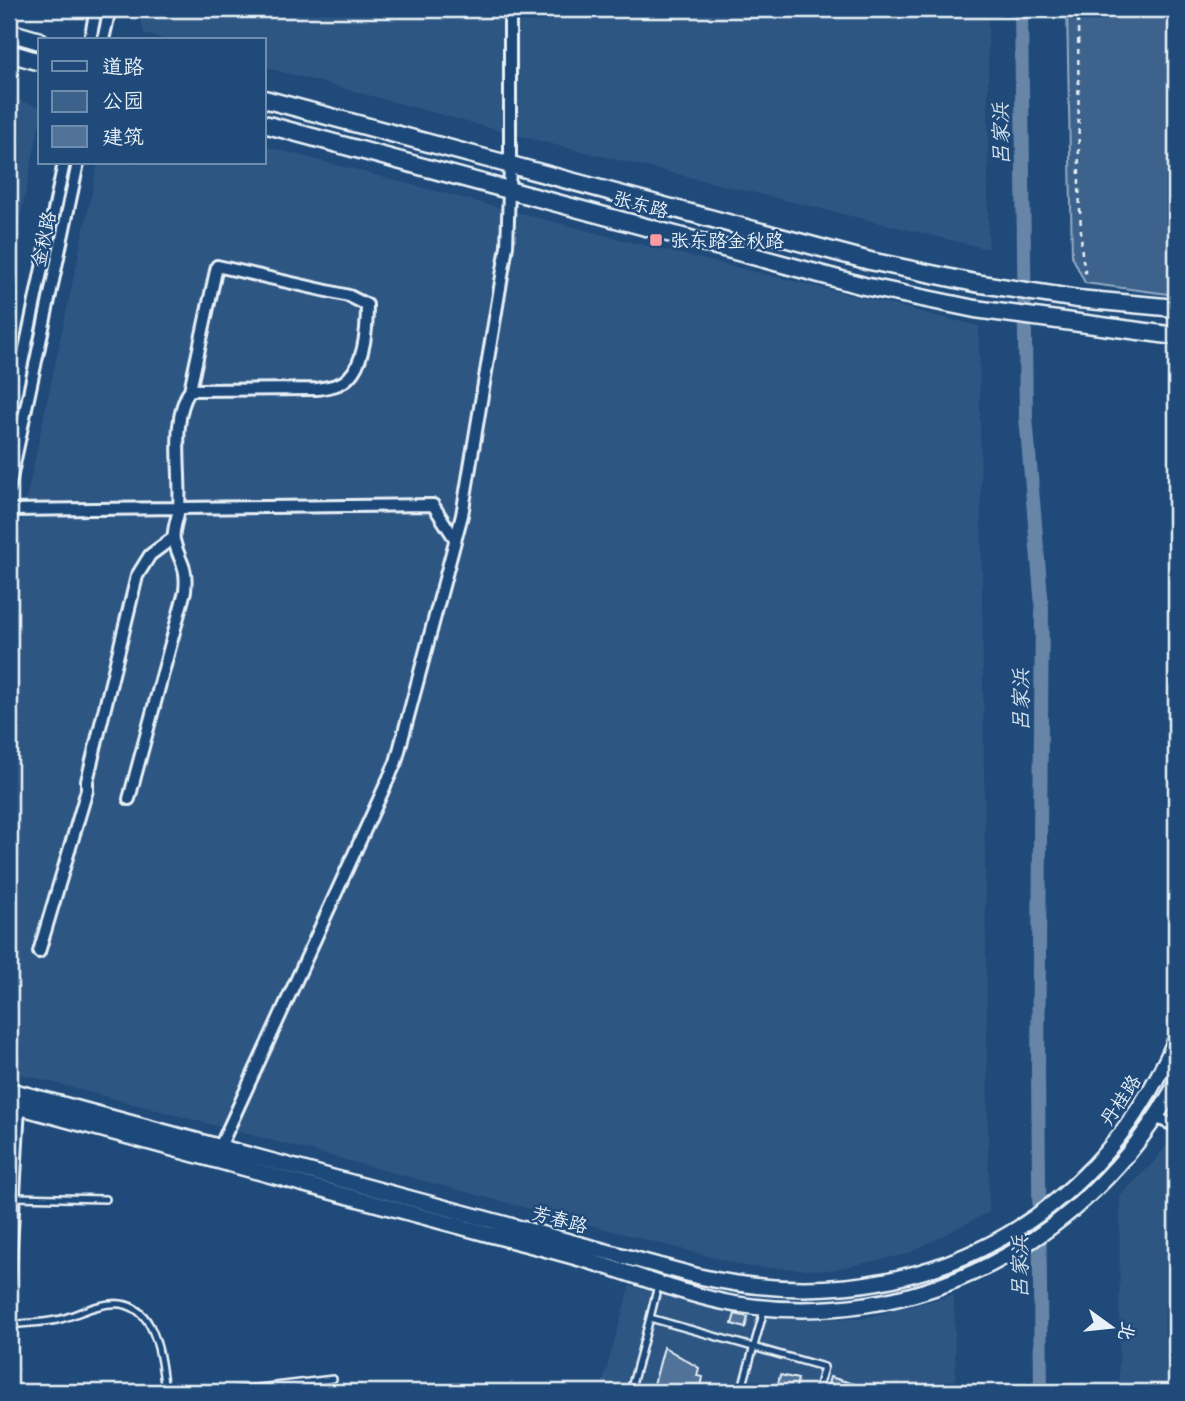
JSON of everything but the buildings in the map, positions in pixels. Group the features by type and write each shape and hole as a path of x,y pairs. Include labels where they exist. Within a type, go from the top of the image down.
{"main road":[{"path":"9,32 38,40"},
{"path":"9,53 38,61"},
{"name":"张东路","path":"266,100 858,258 975,283 1078,299 1176,308"},
{"name":"张东路","path":"266,125 864,286 975,309 1176,336"}],"street":[{"path":"90,38 96,9"},
{"path":"103,38 110,9"},
{"path":"220,1147 396,762 456,539 507,246 510,191 510,9"},
{"name":"金秋路","path":"9,425 64,164"},
{"name":"金秋路","path":"9,488 78,164"},
{"path":"129,799 185,591 187,572 173,538 179,508 177,456 184,398 190,390 217,266 349,296 367,305 364,335 356,366 349,378 337,385 317,389 190,390"},
{"path":"9,510 433,505 456,539"},
{"path":"39,952 88,790 87,781 137,576 149,555 173,538"},
{"name":"丹桂路","path":"1085,1175 1141,1107 1176,1039"},
{"name":"丹桂路","path":"1085,1200 1132,1152 1157,1118 1176,1084"},
{"name":"芳春路","path":"9,1090 737,1285 777,1289 855,1287 939,1267 983,1248 1052,1204 1085,1175"},
{"path":"9,1282 14,1197 14,1106"},
{"name":"芳春路","path":"14,1106 582,1259 658,1285 734,1304 765,1307 857,1306 945,1285 983,1269 1028,1244 1085,1200"},
{"path":"1157,1118 1176,1126"}],"lane":[{"path":"14,1197 106,1199"},
{"path":"630,1392 658,1285"},
{"path":"9,1325 59,1320 101,1305 132,1304 143,1313 160,1356 165,1392"},
{"path":"741,1392 765,1307"},
{"path":"650,1318 824,1367 817,1392"},
{"path":"225,1392 333,1378"}],"path":[{"path":"1079,9 1079,186 1082,256 1086,276"}],"shaded area":[{"path":"138,9 988,9 988,249 535,140 266,68 266,38 159,38 144,34"},
{"path":"9,98 38,106 38,132 9,274"},
{"path":"266,147 619,239 979,326 989,1212 907,1254 831,1270 749,1267 9,1071 9,580 98,164 266,164"},
{"path":"1176,1131 1176,1392 1119,1392 1120,1196 1156,1160"},
{"path":"630,1286 748,1317 860,1319 954,1295 956,1392 600,1392"}],"green space":[{"path":"1067,9 1176,9 1176,295 1085,283 1072,256"}],"waterway":[{"name":"吕家浜","path":"1021,9 1026,417 1042,607 1038,1071 1041,1392"}],"place":[{"name":"张东路金秋路","path":"656,240"}]}
